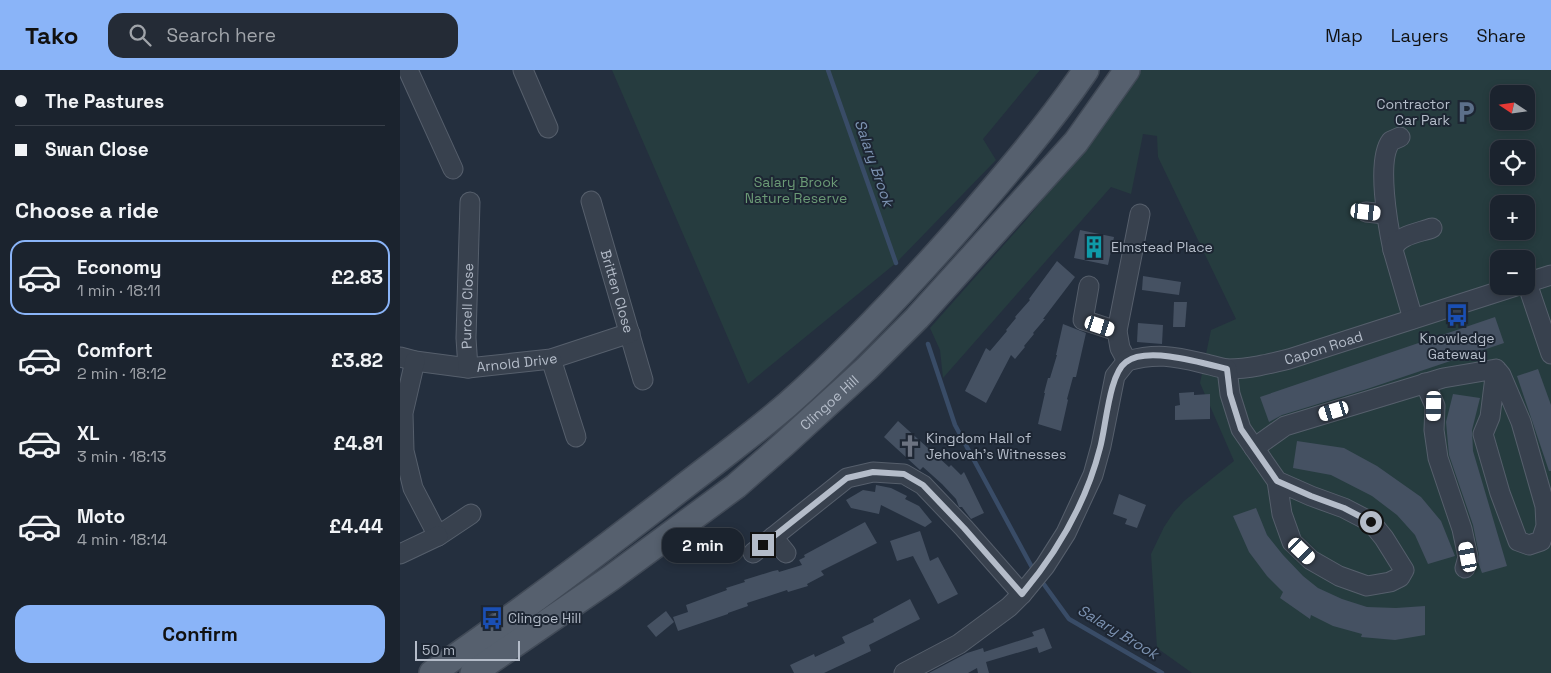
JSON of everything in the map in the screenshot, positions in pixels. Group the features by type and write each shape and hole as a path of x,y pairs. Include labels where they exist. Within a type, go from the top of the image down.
{"main road":[{"name":"Clingoe Hill","path":"432,673 595,556 793,399 859,338 906,288 1040,133 1086,70"},
{"name":"Clingoe Hill","path":"473,673 611,578 736,486 859,376 924,311 1076,142 1127,70"}],"street":[{"path":"408,70 453,169"},
{"path":"522,70 548,128"},
{"path":"1400,137 1391,141 1385,152 1386,214 1393,250 1413,319"},
{"name":"Britten Close","path":"591,201 643,380"},
{"name":"Purcell Close","path":"468,368 466,338 470,202"},
{"path":"1366,212 1386,214"},
{"path":"904,673 959,644 1009,607 1045,566 1066,533 1093,475 1101,446 1115,376 1127,361 1120,348 1117,331 1140,214"},
{"path":"1393,250 1395,243 1400,239 1432,228"},
{"path":"1535,280 1551,275"},
{"path":"1089,286 1083,320 1117,331"},
{"name":"Capon Road","path":"1127,361 1144,356 1159,355 1182,358 1227,369 1254,367 1289,359 1490,294"},
{"path":"1530,295 1551,354"},
{"name":"Arnold Drive","path":"407,359 468,368 551,359 630,333"},
{"path":"407,359 403,413 404,451 414,488 438,536"},
{"path":"551,359 576,437"},
{"path":"1227,369 1230,394 1241,429 1277,481 1282,514 1292,542 1312,560 1339,576 1367,586 1390,582 1400,577 1404,570 1384,538 1371,522 1344,508 1277,481"},
{"path":"1254,448 1286,426 1443,378 1496,369"},
{"path":"1496,369 1501,375 1521,422 1545,506 1546,526 1541,541 1529,545 1518,541 1500,492 1483,434 1490,417 1496,369"},
{"path":"1425,383 1434,406 1434,430 1438,458 1462,528 1468,557 1465,568"},
{"path":"753,553 847,478 873,472 904,474 923,485 964,528 1027,588"},
{"path":"400,554 438,536 471,514"},
{"path":"773,537 786,553"}],"green space":[{"name":"Salary Brook Nature Reserve","path":"612,70 1040,70 983,139 996,160 896,263 748,384"},
{"path":"1140,70 1551,70 1551,673 1192,673 1157,648 1151,554 1164,527 1174,512 1184,501 1234,461 1200,383 1211,330 1236,319 1158,157 1157,136 1143,134 1131,194 1111,187 943,378 940,350 930,328 1026,220 1112,113 1125,88"}],"building":[{"name":"Elmstead Place","path":"1080,230 1114,237 1108,265 1074,258"},
{"path":"1057,261 1075,277 1033,333 1025,347 1015,359 1011,355 986,403 965,391 986,348 990,351 1007,331 1015,317 1030,300"},
{"path":"1143,276 1181,282 1179,295 1142,290"},
{"path":"1174,302 1187,302 1185,327 1173,327"},
{"path":"1495,317 1504,343 1282,415 1269,422 1260,397"},
{"path":"1138,323 1163,325 1162,344 1137,342"},
{"path":"1063,324 1086,333 1076,377 1073,377 1067,399 1061,431 1038,424 1048,378 1050,378 1057,355"},
{"path":"1538,369 1551,405 1551,471 1549,471 1517,376"},
{"path":"1194,392 1194,395 1210,394 1210,419 1175,420 1175,406 1180,405 1179,393"},
{"path":"1453,394 1480,398 1472,430 1473,451 1507,566 1482,573 1478,562 1479,555 1473,525 1449,455 1446,422"},
{"path":"898,421 949,467 951,465 961,475 964,472 984,513 971,519 962,507 959,507 956,499 942,484 923,467 920,470 884,437"},
{"path":"1297,441 1344,448 1377,466 1421,497 1441,521 1455,556 1428,564 1415,535 1397,515 1372,496 1331,475 1293,468"},
{"path":"876,485 891,488 907,496 905,499 919,506 932,522 925,527 881,505 879,514 851,508 846,500 863,490 875,492"},
{"path":"1119,494 1146,505 1137,528 1125,524 1127,519 1113,514"},
{"path":"1256,508 1267,535 1303,576 1318,588 1342,599 1367,607 1425,606 1425,635 1395,640 1361,637 1362,634 1333,626 1311,615 1310,619 1280,598 1283,592 1267,576 1249,552 1233,516"},
{"path":"865,522 877,543 821,571 824,575 807,584 808,586 788,592 787,590 747,603 748,606 678,631 673,617 688,612 686,605 727,590 726,588 745,582 744,580 802,565 799,560 805,557 804,555"},
{"path":"920,531 930,561 938,557 958,594 938,604 913,556 897,561 890,541"},
{"path":"910,599 920,619 869,645 871,651 824,673 794,673 790,665 814,654 815,657 845,643 842,637 874,622 873,619"},
{"path":"666,611 674,622 656,637 647,626"},
{"path":"1044,628 1052,648 1039,653 1037,647 986,662 989,673 978,673 977,668 968,673 929,673 967,653 983,648 984,652 1034,636 1032,632"}],"waterway":[{"name":"Salary Brook","path":"828,70 896,263"},
{"name":"Salary Brook","path":"928,344 955,425 1034,571"},
{"name":"Salary Brook","path":"1040,579 1069,619 1162,673"}],"place":[{"name":"Contractor Car Park","path":"1466,112"},
{"name":"Elmstead Place","path":"1094,247"},
{"name":"Knowledge Gateway","path":"1457,315"},
{"name":"Kingdom Hall of Jehovah's Witnesses","path":"910,446"},
{"name":"Clingoe Hill","path":"492,618"}],"route":[{"path":"763,545 847,478 873,472 904,474 923,485 1022,594 1045,566 1066,533 1082,502 1093,475 1101,446 1115,376 1127,361 1144,356 1159,355 1182,358 1227,369 1230,394 1241,429 1277,481 1344,508 1371,522"}]}
